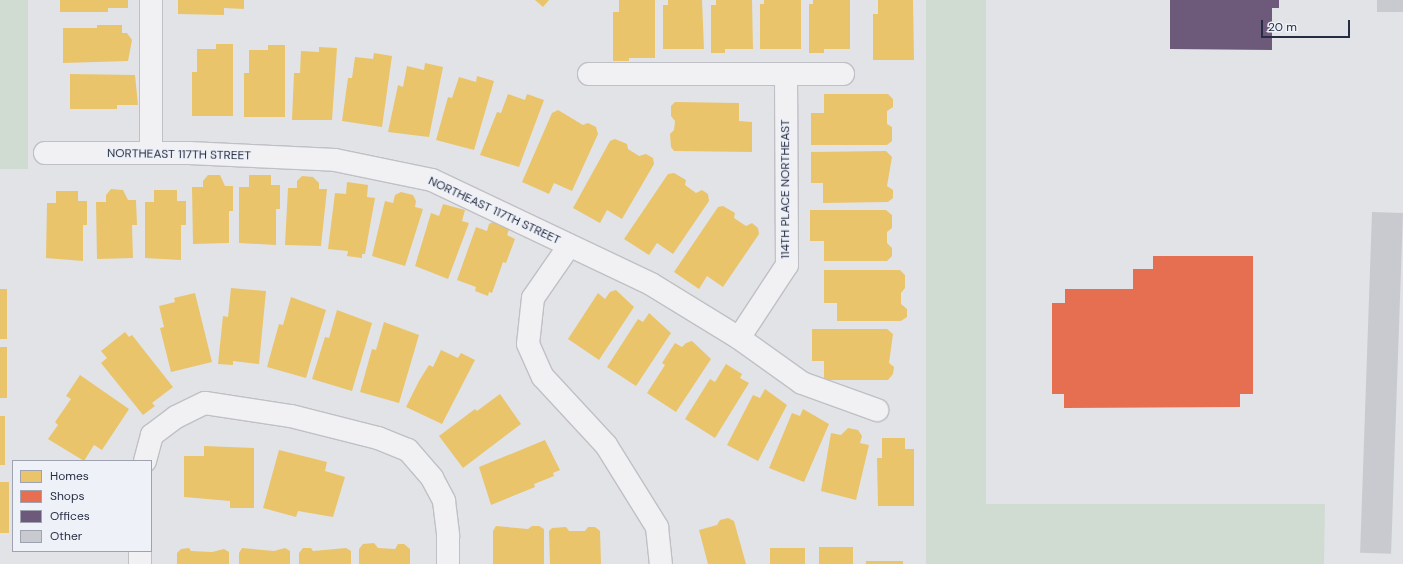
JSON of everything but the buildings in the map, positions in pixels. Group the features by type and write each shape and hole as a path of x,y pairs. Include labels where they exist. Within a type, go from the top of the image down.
{"street":[{"path":"151,0 151,153"},
{"path":"590,74 842,74"},
{"name":"114TH PLACE NORTHEAST","path":"739,338 787,265 786,74"},
{"name":"NORTHEAST 117TH STREET","path":"45,153 151,153 335,160 432,180 651,284 739,338 802,383 878,410"},
{"path":"569,246 533,298 528,344 543,376 606,445 657,527 661,564"},
{"path":"145,460 152,435 176,417 205,403 290,416 378,438 408,450 432,478 444,501 448,536 448,564"},
{"path":"140,552 140,564"}],"shaded area":[{"path":"0,0 28,0 28,169 0,169"},
{"path":"926,0 986,0 986,504 1325,504 1324,564 926,564"}]}
